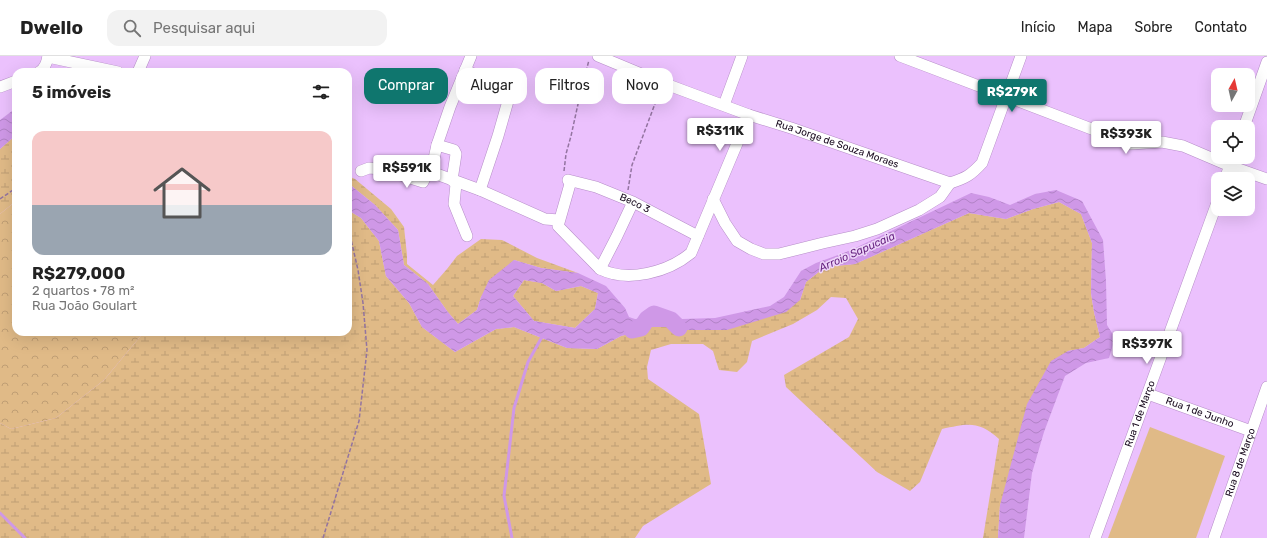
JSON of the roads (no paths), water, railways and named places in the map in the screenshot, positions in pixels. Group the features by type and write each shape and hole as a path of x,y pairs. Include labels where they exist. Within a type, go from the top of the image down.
{"street":[{"path":"140,68 145,56"},
{"path":"466,68 471,56"},
{"name":"Rua Jorge de Souza Moraes","path":"598,56 623,60 663,83 950,183"},
{"path":"724,105 742,56"},
{"path":"900,56 1131,144 1162,142 1183,146 1211,155"},
{"path":"713,199 725,223 737,241 750,249 764,254 779,254 855,236 877,229 924,207 940,197 950,183 965,179 982,163 1021,56"},
{"path":"46,62 89,68"},
{"path":"1246,120 1267,62"},
{"path":"0,87 12,82"},
{"path":"361,171 369,168 381,169 423,182 426,176 431,172 437,144 456,93"},
{"path":"480,190 507,104"},
{"path":"431,172 480,190 546,218 559,220 558,226 600,269 608,273 624,275 651,273 682,260 691,253 749,114"},
{"path":"437,144 454,150 456,154 452,180"},
{"path":"1238,164 1267,179"},
{"path":"452,180 456,184 454,204 466,236"},
{"name":"Beco 3","path":"559,220 570,184 568,180 596,187 629,201 698,236"},
{"path":"600,269 617,236 629,201"},
{"name":"Rua 1 de Março","path":"1095,538 1212,216"},
{"name":"Rua 8 de Março","path":"1214,538 1250,431 1267,387"},
{"name":"Rua 1 de Junho","path":"1148,394 1250,431"}],"water":[{"path":"12,111 12,138 0,149 0,120"},
{"path":"352,186 375,205 398,230 404,265 428,284 458,324 477,310 489,280 514,260 541,268 578,273 606,286 625,308 629,317 635,319 670,316 682,319 715,318 770,306 784,297 801,271 816,263 849,251 971,193 989,197 1010,205 1035,194 1056,190 1082,201 1103,240 1107,325 1115,338 1109,358 1086,363 1065,376 1044,432 1032,473 1024,538 998,538 1000,505 1027,404 1051,361 1068,351 1084,348 1100,337 1091,293 1092,243 1081,214 1059,202 1033,209 1006,219 969,213 855,264 825,267 806,282 800,300 786,312 727,330 682,330 670,327 651,327 621,336 597,349 567,348 514,327 496,329 455,352 422,327 409,303 386,276 379,241 361,218 352,212","holes":["524,280 542,283 556,291 581,286 598,293 595,309 575,328 534,321 513,296"]}],"waterway":[{"name":"Arroio Sapucaia","path":"632,330 641,328 647,319 654,314 671,320 679,328"},
{"path":"512,538 504,496 514,408 528,362 543,335"},
{"path":"0,513 25,538"}]}
